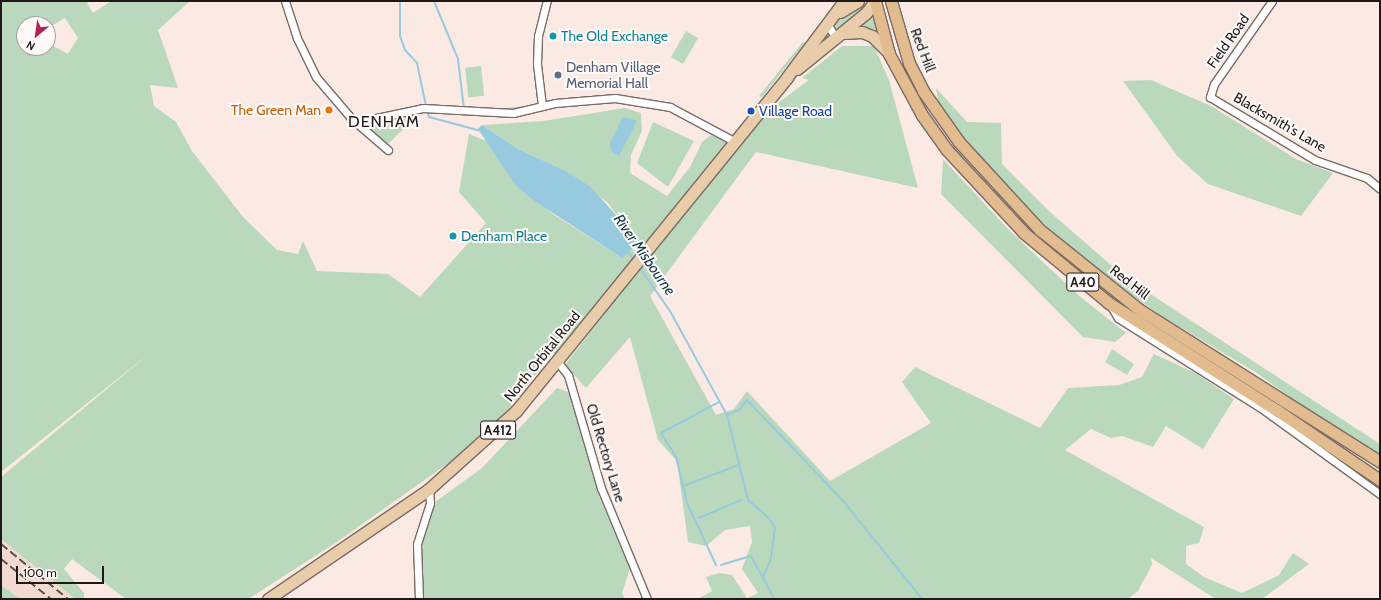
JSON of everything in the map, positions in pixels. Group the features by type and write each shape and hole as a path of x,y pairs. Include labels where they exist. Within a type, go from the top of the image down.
{"highway":[{"name":"Red Hill","path":"875,1 889,54 922,115 976,184 1024,233 1109,304 1278,411 1380,480"},
{"name":"Red Hill","path":"891,1 909,63 923,91 959,142 1040,230 1140,310 1380,462"}],"main road":[{"name":"North Orbital Road","path":"268,599 429,488 492,436 557,361 787,77 811,42 829,22 844,1"},
{"path":"829,22 858,1"},
{"name":"North Orbital Road","path":"787,77 840,36 871,9 875,1"},
{"path":"880,1 894,13"},
{"path":"840,36 862,32 872,36 889,54"}],"street":[{"path":"285,1 297,38 316,77 357,122 388,150"},
{"path":"542,106 537,64 538,36 547,1"},
{"name":"Field Road","path":"1210,97 1214,84 1272,1"},
{"path":"829,22 840,36"},
{"path":"811,42 823,48"},
{"name":"Blacksmith's Lane","path":"1210,97 1315,160 1367,178 1380,189"},
{"path":"357,122 427,108 461,113 513,113 542,106 615,98 651,102 702,121 734,141"},
{"name":"Red Hill","path":"1109,304 1118,318 1273,415 1380,494"},
{"name":"Old Rectory Lane","path":"557,361 568,375 601,488 647,599"},
{"path":"419,599 417,544 430,503 429,488"}],"shaded area":[{"path":"1,539 75,599 20,599 1,585"}],"green space":[{"path":"1,1 90,1 87,3 93,13 111,1 190,1 158,30 178,88 150,85 154,106 176,122 192,151 243,217 277,250 298,254 303,241 317,271 388,274 420,297 486,223 459,192 469,134 489,142 516,186 556,216 622,258 637,244 608,203 564,170 518,149 482,125 543,121 625,108 641,113 642,131 631,155 630,173 667,196 690,167 702,142 711,135 726,142 736,134 559,358 553,352 497,424 450,462 337,542 248,599 126,599 72,559 64,569 84,593 84,599 75,599 1,539 1,477 150,353 1,472"},
{"path":"870,2 835,32 832,26 840,16 855,5"},
{"path":"874,13 881,40 852,30"},
{"path":"686,31 698,38 683,64 671,57"},
{"path":"806,42 762,97 759,96 802,43"},
{"path":"842,46 874,46 889,80 918,188 756,152 650,296 716,415 734,409 747,391 830,481 931,423 902,382 915,367 1040,428 1068,388 1119,385 1142,377 1154,354 1195,373 1234,399 1203,449 1166,426 1153,447 1122,436 1111,438 1091,429 1065,450 1204,527 1199,543 1186,546 1186,564 1204,577 1242,593 1279,575 1293,553 1309,564 1262,599 1216,599 1151,558 1152,565 1138,591 1128,599 698,599 712,591 706,577 719,573 732,575 747,598 758,593 742,569 752,542 750,526 725,530 706,546 688,542 677,461 658,440 630,337 586,388 565,365 752,122 809,80 802,78"},
{"path":"481,66 484,96 468,98 465,68"},
{"path":"1151,80 1211,106 1296,159 1333,173 1301,216 1208,184 1178,157 1123,81"},
{"path":"936,88 967,122 1001,123 1002,164 1051,213 1126,278 1380,444 1380,462 1255,372 1165,318 1104,276 1029,211 976,153 939,108"},
{"path":"408,115 418,115 389,143 383,142 370,130 378,122 401,117 402,120"},
{"path":"653,122 694,141 668,187 637,163"},
{"path":"943,159 1008,229 1078,295 1126,333 1115,342 1083,337 941,194"},
{"path":"1112,349 1134,364 1127,375 1105,362"},
{"path":"557,388 568,392 577,412 599,496 630,569 622,593 625,599 424,599 422,535 435,502 482,468"},
{"path":"1,585 20,599 1,599"}],"water":[{"path":"623,117 637,121 619,156 611,151 610,143"},
{"path":"482,125 518,149 564,170 591,187 629,230 637,244 622,258 533,200 516,186 478,129"}],"waterway":[{"name":"River Misbourne","path":"400,1 400,36 405,50 417,63 426,106"},
{"path":"434,1 458,59 464,109"},
{"path":"508,109 525,107"},
{"name":"River Misbourne","path":"427,110 429,117 481,131"},
{"name":"River Misbourne","path":"627,251 634,260"},
{"name":"River Misbourne","path":"639,267 670,311 727,415 748,500 769,518 775,528 771,558 763,578 774,599"},
{"path":"727,415 739,410 747,400 844,502 922,599"},
{"path":"716,565 687,503 676,457 661,433 719,402"},
{"path":"683,486 739,465"},
{"path":"699,518 741,500"},
{"path":"721,565 751,556 763,578"}],"railway":[{"path":"1,544 68,599"},
{"path":"1,559 51,599"}],"place":[{"name":"The Old Exchange","path":"553,36"},
{"name":"Denham Village Memorial Hall","path":"558,75"},
{"name":"The Green Man","path":"329,110"},
{"name":"Village Road","path":"751,111"},
{"name":"Denham Place","path":"453,236"}],"district":[{"name":"DENHAM","path":"384,122"}]}
